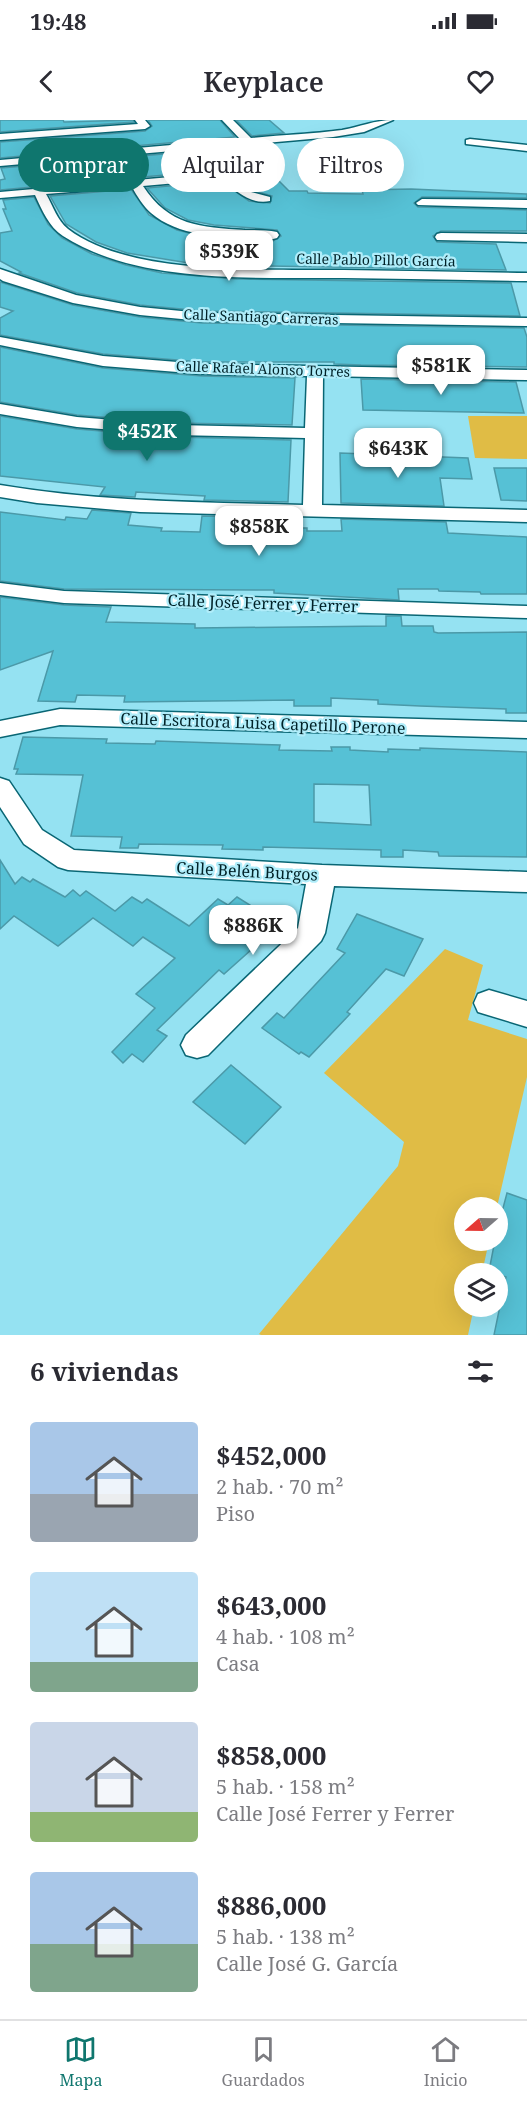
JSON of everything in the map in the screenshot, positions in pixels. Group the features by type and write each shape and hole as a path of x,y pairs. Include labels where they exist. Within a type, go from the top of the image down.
{"street":[{"path":"227,120 245,138"},
{"path":"285,139 360,130 388,120"},
{"path":"0,137 145,126 142,122"},
{"path":"470,142 527,148"},
{"path":"0,163 161,149"},
{"path":"0,195 29,192"},
{"name":"Calle Pablo Pillot García","path":"40,192 54,221 66,233 97,249 147,263 230,273 526,272"},
{"path":"141,192 154,211 174,222 217,232 273,235"},
{"path":"244,192 247,195 266,199"},
{"path":"422,203 500,199 527,204"},
{"path":"441,237 516,234 500,199"},
{"name":"Calle Santiago Carreras","path":"0,273 73,298 140,311 202,317 527,322"},
{"name":"Calle Rafael Alonso Torres","path":"0,342 103,361 201,369 527,375"},
{"path":"312,511 315,371"},
{"path":"0,409 77,422 175,430 315,433"},
{"path":"0,491 37,497 140,506 527,516"},
{"name":"Calle José Ferrer y Ferrer","path":"0,590 64,597 527,612"},
{"name":"Calle Escritora Luisa Capetillo Perone","path":"0,729 60,717 527,730"},
{"name":"Calle Belén Burgos","path":"0,787 33,837 68,860 322,875 527,882"},
{"path":"197,1045 311,933 322,875"},
{"path":"489,1004 527,1014"}],"shaded area":[{"path":"468,416 527,416 527,459 475,458"},
{"path":"445,949 483,965 468,1020 527,1039 527,1077 499,1197 454,1197 454,1251 487,1251 484,1263 454,1263 454,1317 472,1317 468,1335 259,1334 398,1166 404,1142 324,1073"}],"building":[{"path":"0,120 63,120 64,122 133,120 134,122 0,132"},
{"path":"148,120 220,120 235,137 161,138 161,144 149,145 149,138 53,138 145,131 152,126"},
{"path":"236,120 269,120 284,133 252,136"},
{"path":"18,141 18,156 0,158 0,142"},
{"path":"161,154 161,175 149,177 149,155"},
{"path":"18,167 18,188 0,190 0,180 5,179 1,168"},
{"path":"161,187 161,192 236,192 249,201 270,203 272,196 259,192 285,192 285,187 289,191 308,193 363,194 362,192 404,192 404,189 411,189 527,194 527,198 422,197 414,203 418,207 527,210 527,231 441,231 433,236 437,242 496,244 506,270 201,265 127,253 96,242 66,224 50,196 133,192 149,215 177,230 209,238 273,241 281,236 277,230 214,225 188,220 165,208 149,188"},
{"path":"34,197 48,224 62,238 92,254 126,265 162,273 237,279 511,283 520,316 202,311 140,305 77,293 19,273 21,272 0,261 0,233 12,231 3,209 6,209 3,200"},
{"path":"0,282 73,305 140,317 202,323 524,328 527,337 527,367 361,365 334,364 334,362 202,362 103,354 0,335 0,318 13,311 0,307"},
{"path":"0,347 103,368 202,376 295,378 292,425 175,423 77,415 0,402"},
{"path":"361,379 516,382 524,413 363,410"},
{"path":"0,416 77,429 175,437 291,440 288,502 204,500 205,496 136,492 135,497 100,495 105,487 0,476"},
{"path":"340,453 468,458 472,479 440,478 444,506 341,503"},
{"path":"494,468 527,468 527,501 501,500"},
{"path":"92,510 131,513 128,525 162,528 161,531 200,532 202,516 288,518 288,528 307,528 307,531 342,531 341,519 446,522 448,533 527,537 527,594 398,589 399,600 274,593 274,590 64,589 0,581 0,512 65,520 66,517 87,519"},
{"path":"0,597 64,605 111,607 106,622 195,624 195,628 386,626 386,616 401,616 402,626 433,626 434,632 438,633 527,632 527,713 506,713 506,709 378,704 378,700 331,698 331,706 294,706 294,700 124,702 125,696 77,695 75,702 38,701 53,651 0,670"},
{"path":"23,737 107,739 106,743 155,744 156,741 280,745 279,750 332,751 331,747 350,747 350,750 388,752 388,749 420,750 420,748 527,752 527,857 439,856 438,852 403,850 403,857 381,857 381,850 263,847 263,850 222,849 223,845 139,844 138,848 120,848 122,837 71,836 83,775 16,774 18,769 14,769","holes":["314,784 369,785 371,825 314,822"]},
{"path":"0,860 15,884 22,877 30,882 33,879 65,897 73,890 80,896 86,891 115,911 132,897 142,903 147,899 189,926 218,899 228,905 237,897 280,924 224,974 219,970 157,1030 167,1036 143,1062 132,1054 123,1063 112,1052 155,1008 136,994 175,958 143,937 133,946 93,918 58,946 14,916 0,929"},
{"path":"357,914 423,939 404,976 386,969 347,1012 350,1014 309,1057 301,1052 299,1054 262,1028 277,1013 284,1018 345,953 337,949"},
{"path":"231,1065 281,1107 245,1144 193,1102"},
{"path":"507,1193 527,1200 527,1335 494,1335 498,1317 508,1317 508,1263 491,1263 493,1251 508,1251 508,1197 506,1197"}]}
